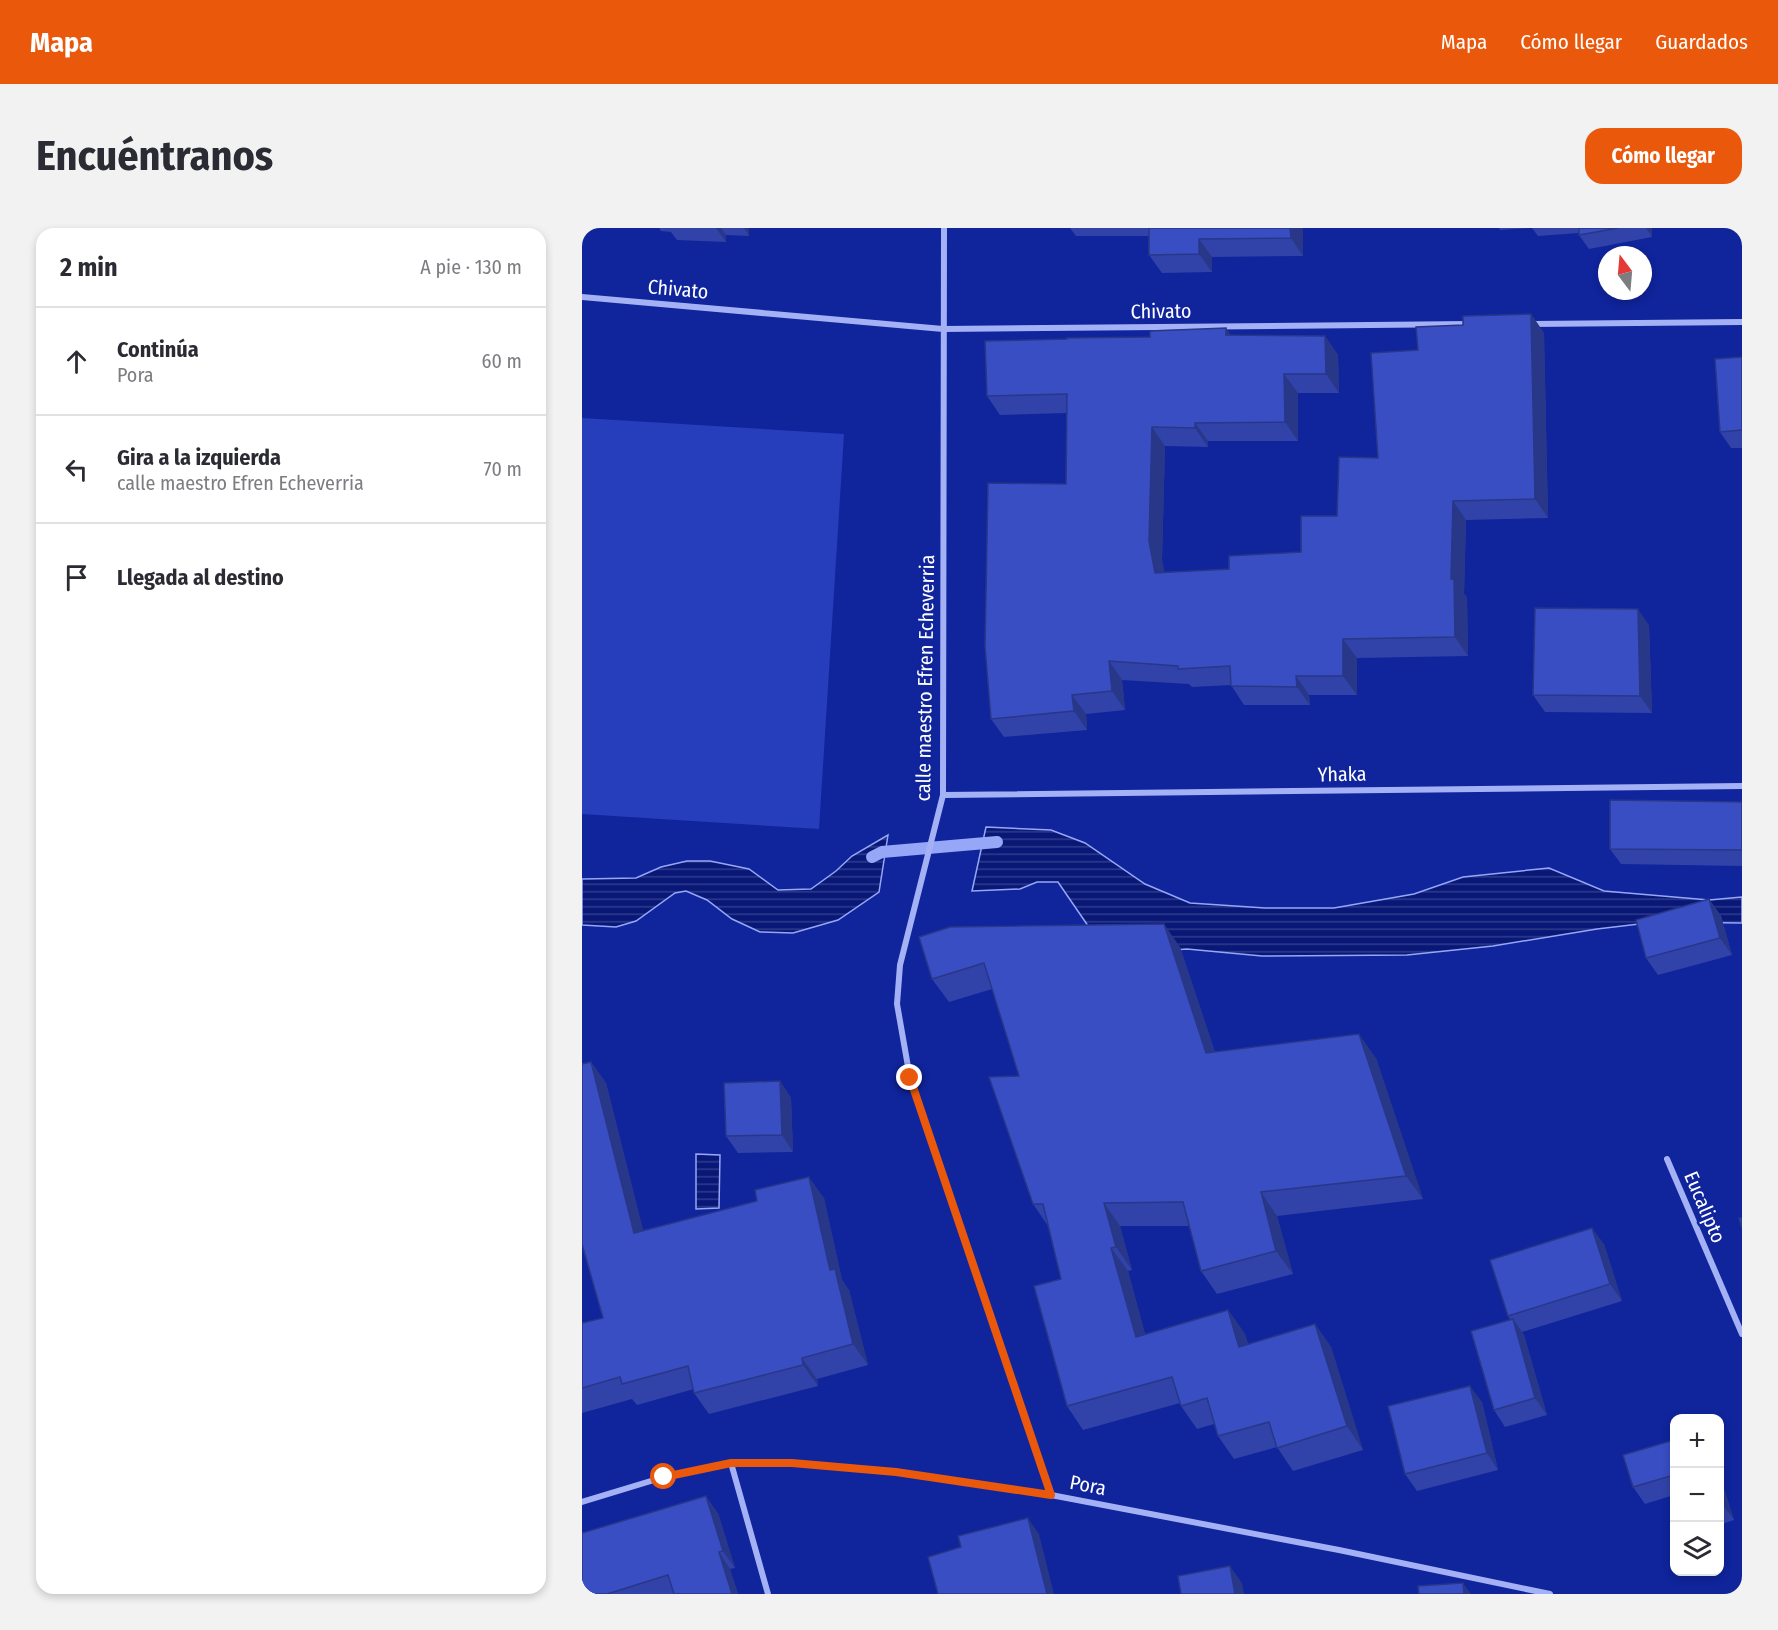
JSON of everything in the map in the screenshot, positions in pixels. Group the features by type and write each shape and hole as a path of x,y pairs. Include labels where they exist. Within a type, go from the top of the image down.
{"street":[{"name":"calle maestro Efren Echeverria","path":"944,228 943,795 900,965 897,1004 910,1078 1051,1495"},
{"name":"Chivato","path":"582,297 943,329 1480,324"},
{"path":"1527,324 1742,322"},
{"name":"Yhaka","path":"943,795 1742,786"},
{"name":"Eucalipto","path":"1667,1159 1742,1334"},
{"path":"731,1463 768,1594"},
{"name":"Pora","path":"582,1502 664,1477 731,1463 792,1463 896,1472 1051,1495 1339,1550 1550,1594"}],"shaded area":[{"path":"582,418 844,434 819,829 582,814"},
{"path":"986,827 1051,830 1085,843 1145,884 1190,903 1265,908 1334,908 1414,894 1463,877 1549,868 1604,891 1709,900 1742,897 1742,923 1656,922 1493,946 1407,955 1262,956 1187,949 1146,952 1095,936 1058,882 1037,882 1020,889 972,891"},
{"path":"888,835 879,892 838,920 793,933 760,932 732,919 707,900 686,891 675,893 636,921 616,927 582,925 582,879 636,878 661,867 687,861 710,861 749,869 778,890 811,889 852,856"},
{"path":"696,1154 720,1155 719,1208 696,1209"}],"building":[{"path":"1149,228 1290,228 1291,238 1199,239 1199,254 1149,255"},
{"path":"1579,228 1618,228 1579,235"},
{"path":"1531,314 1535,499 1453,501 1451,579 1454,579 1455,637 1343,639 1343,676 1296,676 1297,687 1231,686 1230,666 1178,669 1178,666 1109,661 1112,691 1072,695 1074,711 991,719 985,646 988,483 1066,484 1067,394 987,396 985,341 1150,337 1150,331 1226,328 1226,335 1325,336 1326,374 1284,374 1285,422 1195,423 1195,428 1152,427 1149,541 1155,573 1229,569 1229,556 1301,552 1301,516 1337,516 1339,457 1378,458 1371,353 1418,350 1416,327 1463,325 1463,316"},
{"path":"1742,357 1742,430 1720,432 1715,359"},
{"path":"1535,608 1638,609 1640,696 1533,695"},
{"path":"1610,800 1742,802 1742,850 1610,849"},
{"path":"1709,899 1720,938 1646,958 1636,920"},
{"path":"1164,924 1206,1053 1359,1034 1406,1176 1261,1192 1276,1251 1201,1271 1183,1202 1104,1203 1116,1247 1111,1248 1136,1337 1228,1310 1239,1347 1315,1324 1347,1426 1277,1448 1269,1422 1218,1436 1207,1398 1181,1406 1172,1377 1067,1406 1034,1286 1061,1279 1043,1204 1033,1204 989,1077 1019,1076 984,963 932,979 919,937 950,927"},
{"path":"591,1062 634,1233 757,1201 755,1190 809,1177 830,1270 835,1269 853,1344 802,1358 803,1365 694,1393 688,1366 622,1384 620,1377 582,1388 582,1323 603,1318 582,1244 582,1064"},
{"path":"780,1081 782,1135 726,1136 724,1083"},
{"path":"1592,1228 1610,1284 1508,1316 1490,1260"},
{"path":"1513,1319 1535,1398 1494,1410 1471,1331"},
{"path":"1470,1386 1487,1453 1405,1474 1388,1406"},
{"path":"1670,1441 1670,1476 1633,1487 1623,1455"},
{"path":"706,1496 723,1551 719,1552 732,1594 674,1594 668,1575 607,1594 582,1594 582,1533"},
{"path":"1028,1518 1047,1594 938,1594 928,1557 961,1547 958,1536"},
{"path":"1230,1566 1235,1594 1181,1594 1178,1576"},
{"path":"1463,1583 1464,1594 1419,1594 1418,1586"}],"waterway":[{"path":"872,857 882,852 997,842"}],"route":[{"path":"664,1477 731,1463 792,1463 896,1472 1051,1495 910,1078"}]}
